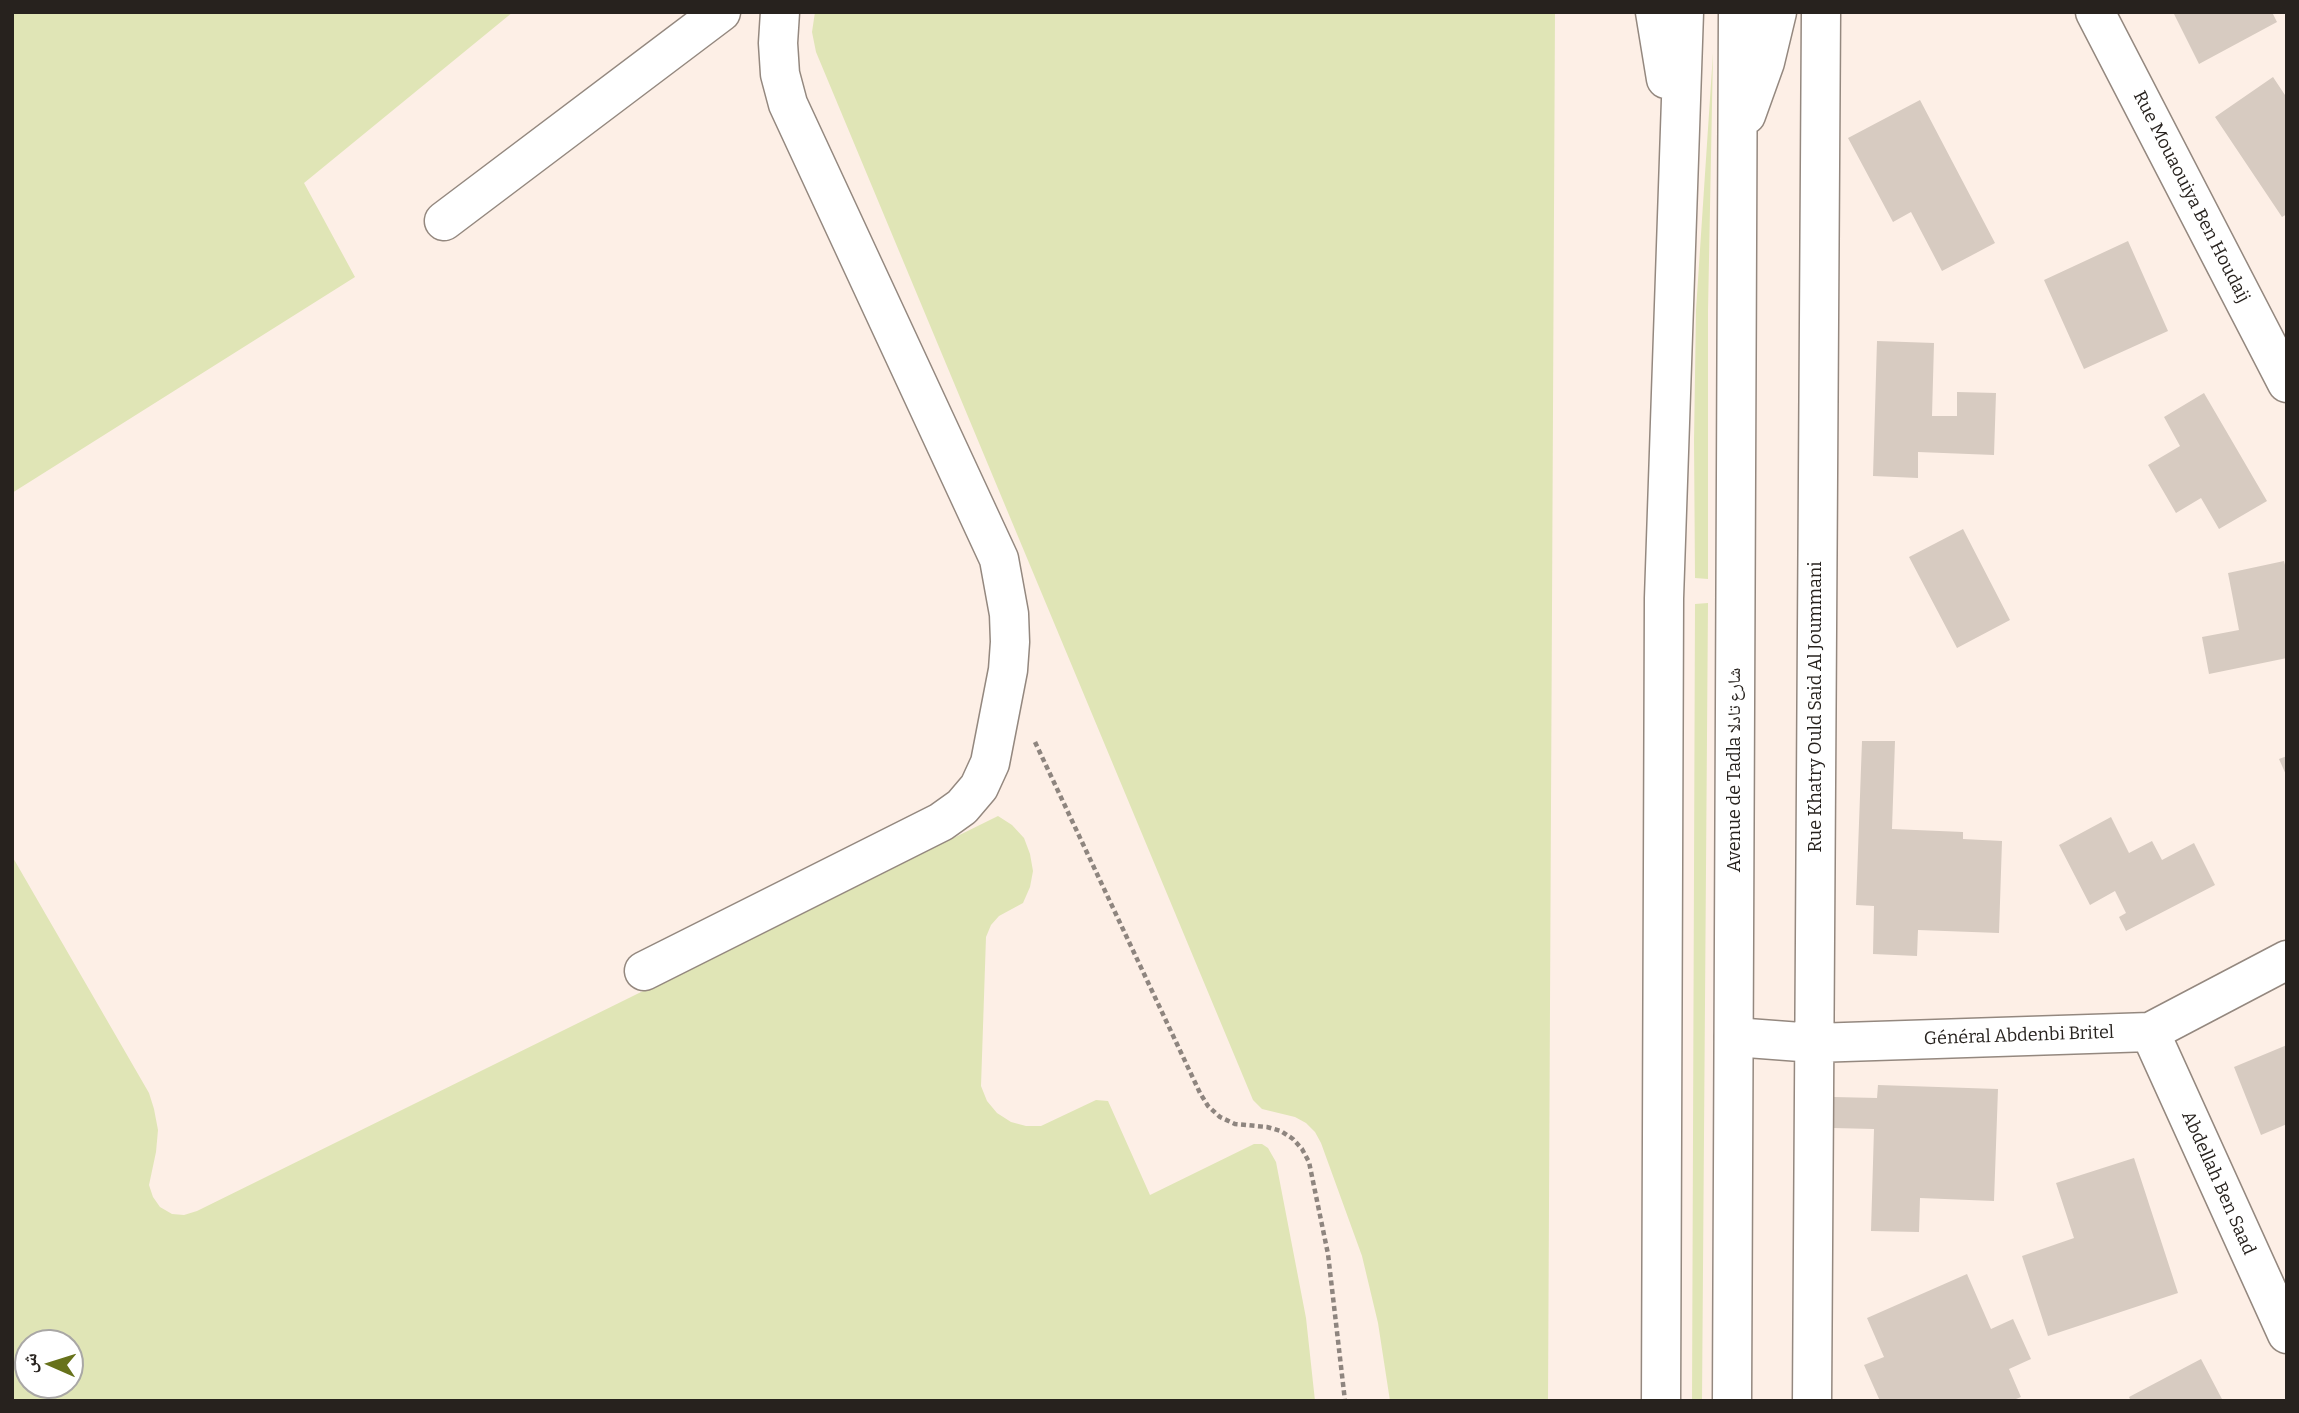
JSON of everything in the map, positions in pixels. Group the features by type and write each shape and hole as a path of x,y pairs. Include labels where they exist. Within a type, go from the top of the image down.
{"main road":[{"path":"444,221 721,12"},
{"path":"644,971 942,822 962,807 979,787 990,763 1006,681 1010,642 1009,614 999,559 792,113 780,74 780,12"},
{"path":"1655,12 1662,62 1681,143"},
{"path":"1661,1401 1664,598 1684,12"},
{"name":"Avenue de Tadla شارع تادلا","path":"1732,1401 1738,12"},
{"name":"Avenue de Tadla شارع تادلا","path":"1736,140 1765,62 1777,12"},
{"name":"Rue Khatry Ould Said Al Joummani","path":"1812,1401 1821,12"},
{"name":"Rue Mouaouiya Ben Houdaij","path":"2095,12 2287,383"},
{"name":"Général Abdenbi Britel","path":"1734,1037 1814,1043 2150,1032 2287,960"},
{"name":"Abdellah Ben Saad","path":"2150,1032 2287,1334"}],"path":[{"path":"1006,681 1208,1106 1235,1124 1281,1131 1293,1139 1309,1162 1328,1254 1345,1401"}],"green space":[{"path":"12,12 513,12 304,183 355,277 12,493"},
{"path":"815,12 1555,12 1548,1401 1390,1401 1378,1323 1362,1256 1321,1143 1306,1123 1295,1117 1262,1109 1253,1100 816,52 812,32"},
{"path":"1713,53 1708,311 1708,579 1695,578 1694,440 1696,310"},
{"path":"1708,603 1702,1401 1692,1401 1695,604"},
{"path":"998,816 1012,825 1024,838 1033,871 1023,903 999,916 986,937 981,1086 987,1101 997,1113 1011,1122 1041,1126 1096,1100 1108,1101 1150,1195 1254,1144 1262,1144 1268,1148 1276,1162 1306,1318 1315,1401 12,1401 12,856 149,1093 158,1130 149,1185 160,1207 172,1214 184,1215 197,1211"}],"building":[{"path":"2173,12 2272,12 2277,22 2199,64"},
{"path":"2273,77 2287,98 2287,214 2282,217 2215,117"},
{"path":"1920,100 1995,243 1942,271 1911,212 1893,222 1848,138"},
{"path":"2128,241 2168,331 2084,369 2044,280"},
{"path":"1877,341 1934,343 1932,416 1957,416 1957,392 1996,393 1994,455 1918,452 1918,478 1873,476"},
{"path":"2204,393 2267,501 2219,529 2201,498 2176,513 2148,465 2180,446 2164,417"},
{"path":"1963,529 2010,620 1957,648 1909,557"},
{"path":"2284,561 2287,573 2287,658 2209,674 2202,637 2239,630 2228,573"},
{"path":"1862,741 1895,741 1892,829 1963,832 1963,839 2002,841 1999,933 1918,930 1917,956 1873,954 1874,906 1856,905"},
{"path":"2287,756 2287,777 2279,759"},
{"path":"2111,817 2129,853 2152,841 2162,860 2194,843 2215,885 2126,931 2119,917 2126,913 2115,891 2090,905 2059,845"},
{"path":"2287,1045 2287,1124 2261,1135 2234,1067"},
{"path":"1878,1085 1998,1089 1994,1201 1920,1198 1919,1232 1871,1231 1874,1129 1833,1128 1834,1097 1877,1098"},
{"path":"2134,1158 2178,1293 2048,1336 2022,1256 2074,1238 2056,1183"},
{"path":"1967,1274 1991,1329 2013,1319 2031,1359 2009,1369 2021,1397 2011,1401 1880,1401 1864,1365 1884,1357 1867,1318"},
{"path":"2201,1359 2223,1401 2131,1401 2129,1397"}]}
